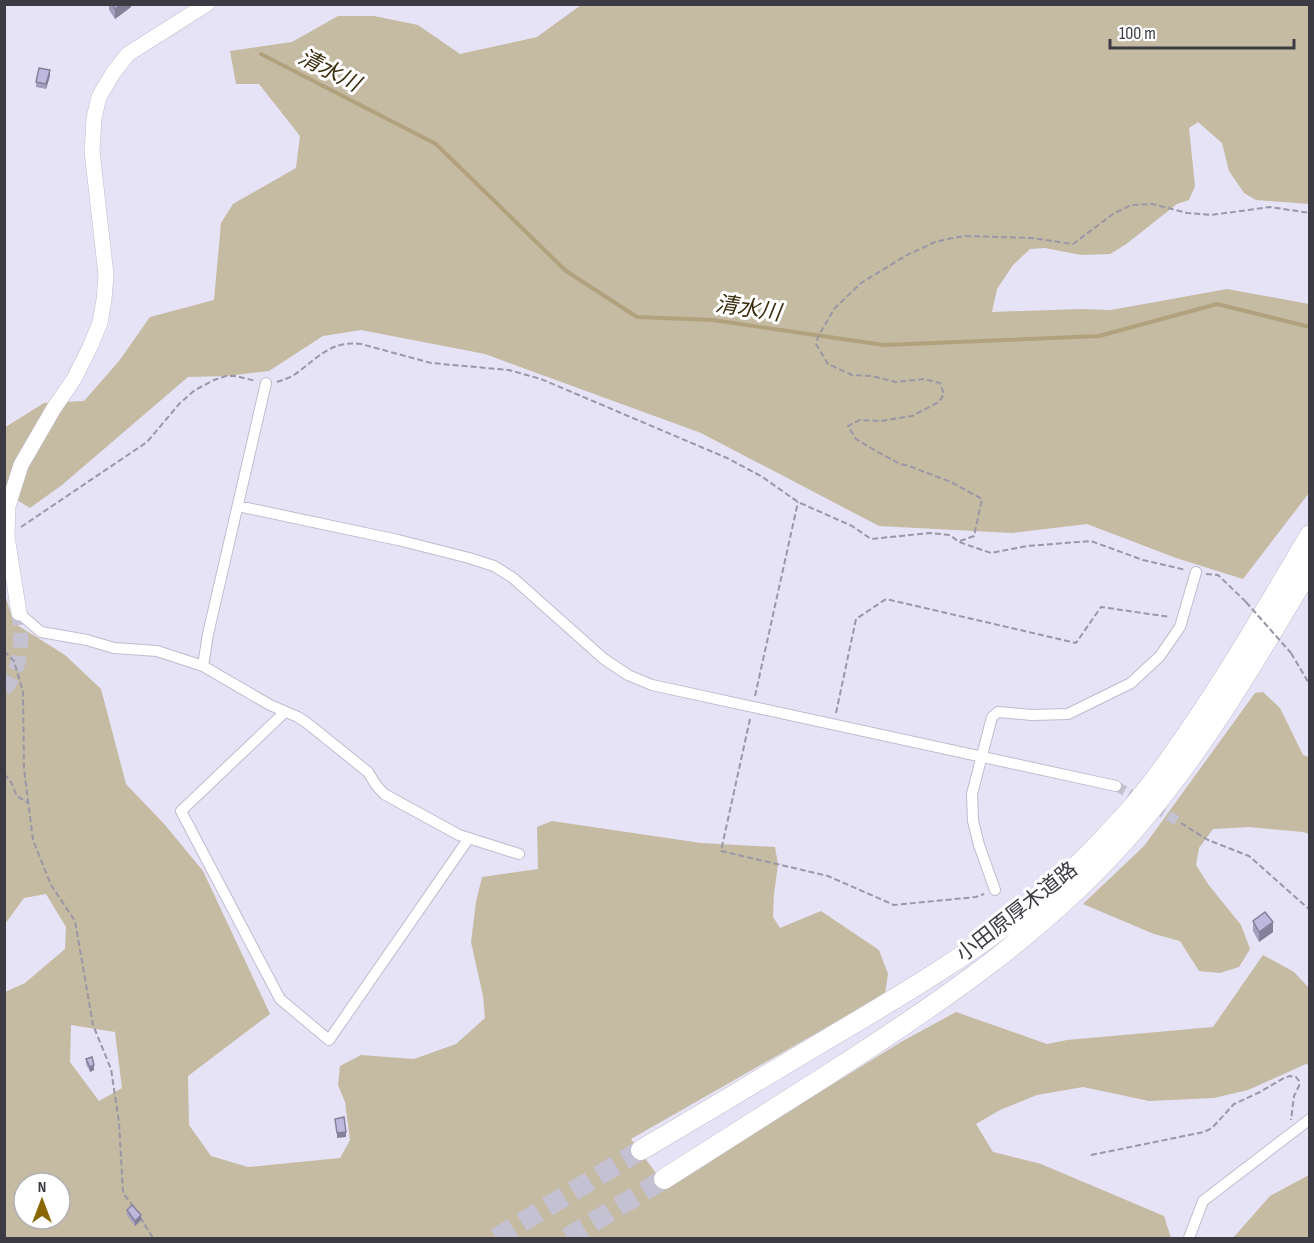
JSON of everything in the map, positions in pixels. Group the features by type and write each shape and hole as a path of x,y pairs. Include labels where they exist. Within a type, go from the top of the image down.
{"highway":[{"name":"小田原厚木道路","path":"641,1150 949,965 996,933 1075,868 1121,820 1166,765 1249,639 1310,535"},
{"name":"小田原厚木道路","path":"664,1179 890,1035 960,985 1049,915 1088,880 1133,832 1179,774 1256,659 1310,568"}],"street":[{"path":"207,4 128,54 113,73 99,97 94,118 92,151 106,274 104,300 100,323 90,347 74,379 54,408 21,465 8,506 6,537 20,613 41,632 87,640 114,648 158,651 203,666 270,705 307,723 368,772 384,794 459,835 519,854"},
{"path":"203,666 208,634 266,383"},
{"path":"237,506 398,540 494,566 513,578 604,659 628,675 652,685 1116,786"},
{"path":"995,890 973,821 972,794 992,717 998,712 1032,715 1068,714 1131,683 1160,656 1180,627 1196,573"},
{"path":"285,712 181,812 280,999 329,1040 469,838"},
{"path":"1189,1239 1203,1201 1310,1119"}],"path":[{"path":"958,542 974,536 982,499 951,482 900,464 876,452 856,439 848,426 860,420 881,421 912,416 939,402 944,393 940,383 924,379 896,382 872,376 852,375 828,364 816,344 834,309 861,283 907,255 948,238 965,236 1032,238 1073,244 1113,214 1131,204 1152,204 1187,213 1211,215 1270,207 1310,213"},
{"path":"6,537 147,442 180,403 195,390 226,376 266,383 275,382 292,377 315,358 336,345 361,344 431,363 509,370 541,379 727,458 761,476 798,502 852,526 871,539 930,533 950,535 958,542 991,553 1027,546 1091,541 1143,560 1196,573 1218,575 1246,602 1291,653 1310,685"},
{"path":"798,502 722,851 828,876 894,905 976,897 995,890"},
{"path":"833,724 856,619 886,599 1076,643 1101,607 1182,619"},
{"path":"4,651 14,661 23,692 24,769 33,840 51,885 75,921 93,1025 111,1070 120,1122 123,1193 153,1239"},
{"path":"4,774 11,782 17,796 28,803"},
{"path":"1181,823 1209,840 1249,856 1310,910"},
{"path":"1092,1155 1212,1128 1234,1104 1290,1076 1296,1077 1299,1086 1294,1096 1289,1134"}],"shaded area":[{"path":"581,5 1309,5 1309,204 1256,200 1244,193 1229,171 1222,143 1198,122 1189,128 1195,186 1189,200 1177,204 1110,254 1081,255 1045,248 1030,249 1013,265 997,289 992,312 1111,310 1227,289 1309,304 1309,493 1243,579 1176,558 1087,524 1012,533 879,526 701,433 485,354 361,330 323,336 269,371 226,376 188,377 62,485 30,508 5,493 4,428 44,403 84,401 119,361 150,317 214,300 221,223 233,204 296,168 300,136 259,84 236,84 230,51 292,42 338,16 374,16 418,25 460,54 537,37"},
{"path":"4,592 14,623 65,655 101,689 126,784 165,825 203,871 270,1014 188,1076 189,1125 211,1156 248,1167 340,1158 350,1140 345,1102 338,1085 340,1066 361,1055 414,1059 456,1044 485,1018 483,996 471,942 482,877 538,869 537,827 552,821 701,843 775,847 778,864 773,917 780,928 821,911 879,950 888,974 885,994 631,1139 666,1187 901,1042 956,1012 1047,1044 1067,1040 1213,1027 1263,955 1294,972 1309,988 1309,1065 1306,1064 1248,1090 1214,1098 1149,1101 1083,1087 1037,1095 1000,1110 976,1124 993,1152 1041,1164 1164,1216 1171,1238 5,1238 5,992 25,983 65,949 66,927 46,894 24,898 5,924","holes":["71,1025 115,1032 122,1088 99,1101 70,1062"]},
{"path":"1263,692 1280,708 1303,755 1309,757 1309,834 1249,827 1213,829 1199,848 1196,865 1208,884 1241,925 1250,949 1239,967 1220,973 1199,971 1180,941 1154,934 1083,904 1144,846 1255,693"},
{"path":"1309,1175 1309,1238 1233,1238 1270,1196"}],"building":[{"path":"39,68 50,70 46,84 36,82"},
{"path":"1265,912 1273,922 1259,932 1253,921"},
{"path":"92,1057 94,1065 90,1067 86,1059"},
{"path":"344,1117 346,1132 337,1133 335,1119"},
{"path":"132,1205 141,1215 135,1221 127,1210"}],"waterway":[{"name":"清水川","path":"261,54 436,144 566,271 637,317 713,320 884,345 1099,336 1217,304 1310,327"}],"tunnel":[{"path":"4,690 15,672 20,653 19,613"},
{"path":"1116,786 1181,823"},
{"path":"496,1238 641,1150"},
{"path":"567,1238 664,1179"}]}
